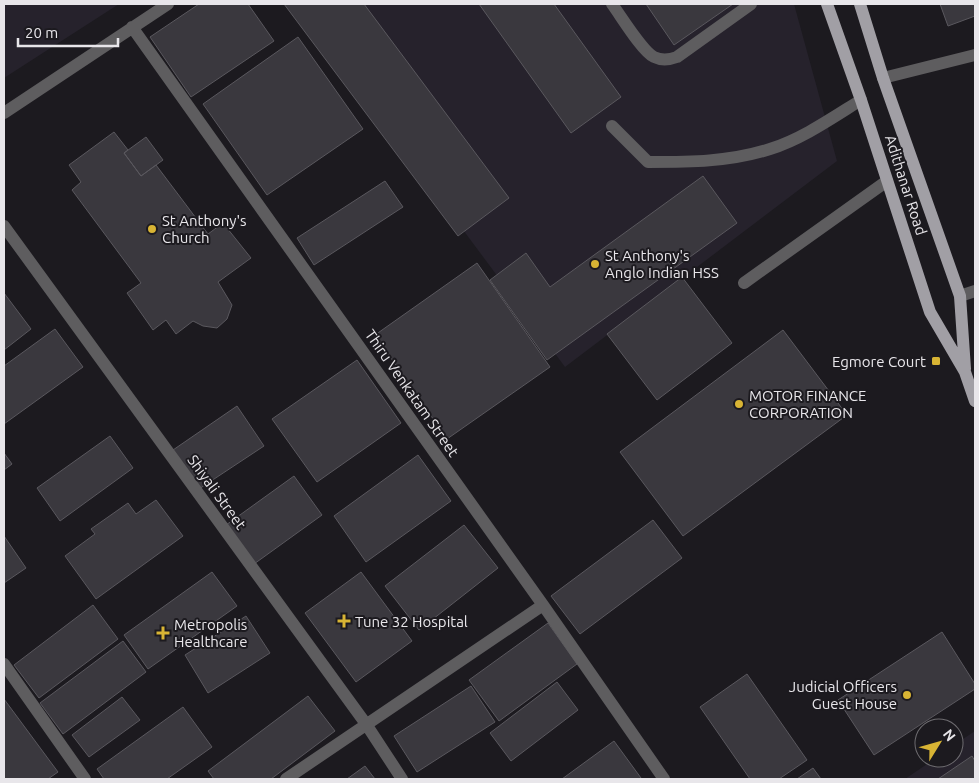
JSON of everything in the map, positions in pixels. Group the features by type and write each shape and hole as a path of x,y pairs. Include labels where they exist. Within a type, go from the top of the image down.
{"main road":[{"name":"Adithanar Road","path":"827,4 861,100 930,312 965,372 975,401"},
{"name":"Adithanar Road","path":"860,4 883,78 960,296 965,372"}],"street":[{"path":"4,113 168,4"},
{"path":"612,4 644,48 654,57 667,61 677,57 751,4"},
{"name":"Thiru Venkatam Street","path":"132,27 543,605 664,779"},
{"path":"883,78 975,55"},
{"path":"612,126 648,162 696,162 747,156 772,149 818,127 861,100"},
{"path":"744,283 887,181"},
{"name":"Shiyali Street","path":"4,226 366,724 402,779"},
{"path":"960,296 975,291"},
{"path":"286,779 543,605"},
{"path":"4,664 86,779"}],"shaded area":[{"path":"4,4 119,4 4,78"},
{"name":"St Anthony's Anglo Indian HSS","path":"295,4 794,4 837,161 565,367"},
{"path":"975,731 975,779 905,779 921,768 964,768 964,738"}],"building":[{"path":"199,4 248,4 274,41 191,97 150,37"},
{"path":"284,4 364,4 509,198 458,236"},
{"path":"479,4 554,4 621,97 571,133"},
{"path":"646,4 733,4 674,45"},
{"path":"940,4 975,4 975,16 948,26"},
{"path":"298,37 363,129 267,195 203,104"},
{"name":"St Anthony's Church","path":"114,132 128,150 124,153 141,176 156,165 208,234 223,223 251,258 218,282 232,305 227,319 217,328 203,326 193,321 176,334 166,320 153,330 127,293 141,283 72,190 81,182 69,165"},
{"path":"146,137 163,160 141,176 124,153"},
{"path":"703,176 737,223 547,360 490,280 526,253 550,287"},
{"path":"385,181 403,207 314,265 297,238"},
{"path":"477,263 550,367 447,439 375,335"},
{"path":"682,277 732,343 657,400 607,334"},
{"path":"4,293 31,329 4,350"},
{"path":"55,329 83,367 4,424 4,366"},
{"path":"783,330 847,415 683,536 620,452"},
{"path":"357,360 401,423 317,482 272,419"},
{"path":"237,406 264,446 199,489 173,450"},
{"path":"110,436 133,468 60,521 37,488"},
{"path":"4,453 12,464 4,470"},
{"path":"418,455 451,501 366,562 334,516"},
{"path":"294,476 322,515 254,564 226,525"},
{"path":"156,500 183,536 96,599 65,556 95,534 91,529 128,503 136,514"},
{"path":"653,520 682,558 580,634 551,596"},
{"path":"464,525 498,568 419,630 385,586"},
{"path":"4,536 26,568 4,583"},
{"path":"212,572 237,606 148,669 124,635"},
{"path":"361,572 412,641 356,682 305,613"},
{"path":"93,605 118,639 39,698 14,665"},
{"path":"246,616 270,653 208,693 185,655"},
{"path":"548,623 577,664 499,721 469,680"},
{"name":"Judicial Officers Guest House","path":"942,632 975,684 975,689 931,718 914,718 914,729 874,755 838,700"},
{"path":"123,641 146,672 63,734 40,703"},
{"path":"747,674 807,760 779,779 750,779 700,707"},
{"path":"557,682 578,710 511,761 490,733"},
{"path":"471,686 495,722 417,772 394,736"},
{"path":"308,696 335,731 271,779 214,779 208,771"},
{"path":"122,697 140,720 89,757 72,735"},
{"path":"4,699 58,772 48,779 4,779"},
{"path":"183,707 212,747 167,779 104,779 97,769"},
{"path":"614,741 641,778 562,779"},
{"path":"972,756 975,761 975,779 938,779 954,768 964,768 964,761"},
{"path":"365,766 375,779 347,779"},
{"path":"813,768 821,779 797,779"}],"place":[{"name":"St Anthony's Church","path":"152,229"},
{"name":"St Anthony's Anglo Indian HSS","path":"595,264"},
{"name":"Egmore Court","path":"936,361"},
{"name":"MOTOR FINANCE CORPORATION","path":"739,404"},
{"name":"Tune 32 Hospital","path":"344,621"},
{"name":"Metropolis Healthcare","path":"163,633"},
{"name":"Judicial Officers Guest House","path":"907,695"}]}
